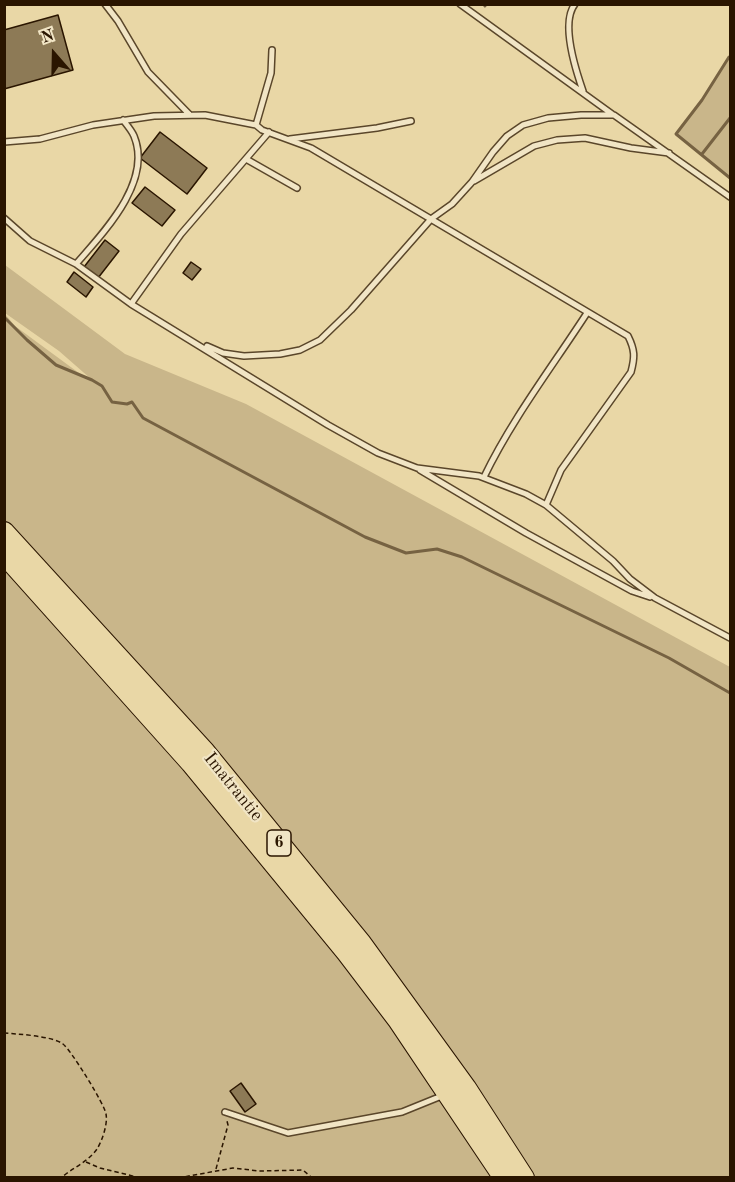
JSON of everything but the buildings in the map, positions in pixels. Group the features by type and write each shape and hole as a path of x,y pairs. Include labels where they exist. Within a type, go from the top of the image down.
{"highway":[{"name":"Imatrantie","path":"4,532 205,752 361,943 466,1088 524,1178"},
{"name":"Imatrantie","path":"4,554 213,790 347,953 399,1020 504,1178"}],"lane":[{"path":"105,4 118,21 148,72 189,114"},
{"path":"460,4 730,196"},
{"path":"575,4 571,9 569,33 573,62 583,93"},
{"path":"256,125 271,73 272,50"},
{"path":"4,142 40,139 93,125 123,120 189,114 256,125 262,130 310,148 628,336 634,347 635,356 631,372 561,470 546,505"},
{"path":"193,341 223,353 244,356 280,354 300,350 320,340 351,310 431,219 452,204 507,136 523,125 548,118 614,115"},
{"path":"76,264 123,206 134,180 137,170 137,151 134,136 123,120"},
{"path":"288,139 377,128 411,121"},
{"path":"131,304 182,234 269,132"},
{"path":"472,182 534,146 557,140 585,138 631,148 670,153"},
{"path":"246,159 297,188"},
{"path":"4,218 30,241 76,264 131,304 328,425 378,453 417,468 477,505 632,591 655,598"},
{"path":"484,477 514,423 587,313"},
{"path":"417,468 484,477 526,494 546,505 655,598 730,638"},
{"path":"225,1112 288,1134 402,1112 448,1093"}],"path":[{"path":"4,1033 35,1036 62,1043 95,1090 106,1114 103,1137 96,1150 85,1162 61,1178"},
{"path":"216,1170 228,1125"},
{"path":"85,1162 141,1178"},
{"path":"178,1178 233,1168 259,1171 303,1170 312,1178"}],"shaded area":[{"path":"730,54 730,178 676,134 702,100"},
{"path":"5,265 125,354 246,404 730,667 730,1177 5,1177 5,314 15,326 83,376 91,379 59,351 5,313"}],"waterway":[{"path":"730,58 676,134 730,178"},
{"path":"702,154 730,118"},
{"path":"4,317 56,365 102,386 112,402 127,404 132,402 143,418 365,537 406,553 437,549 462,557 669,658 730,693"}]}
